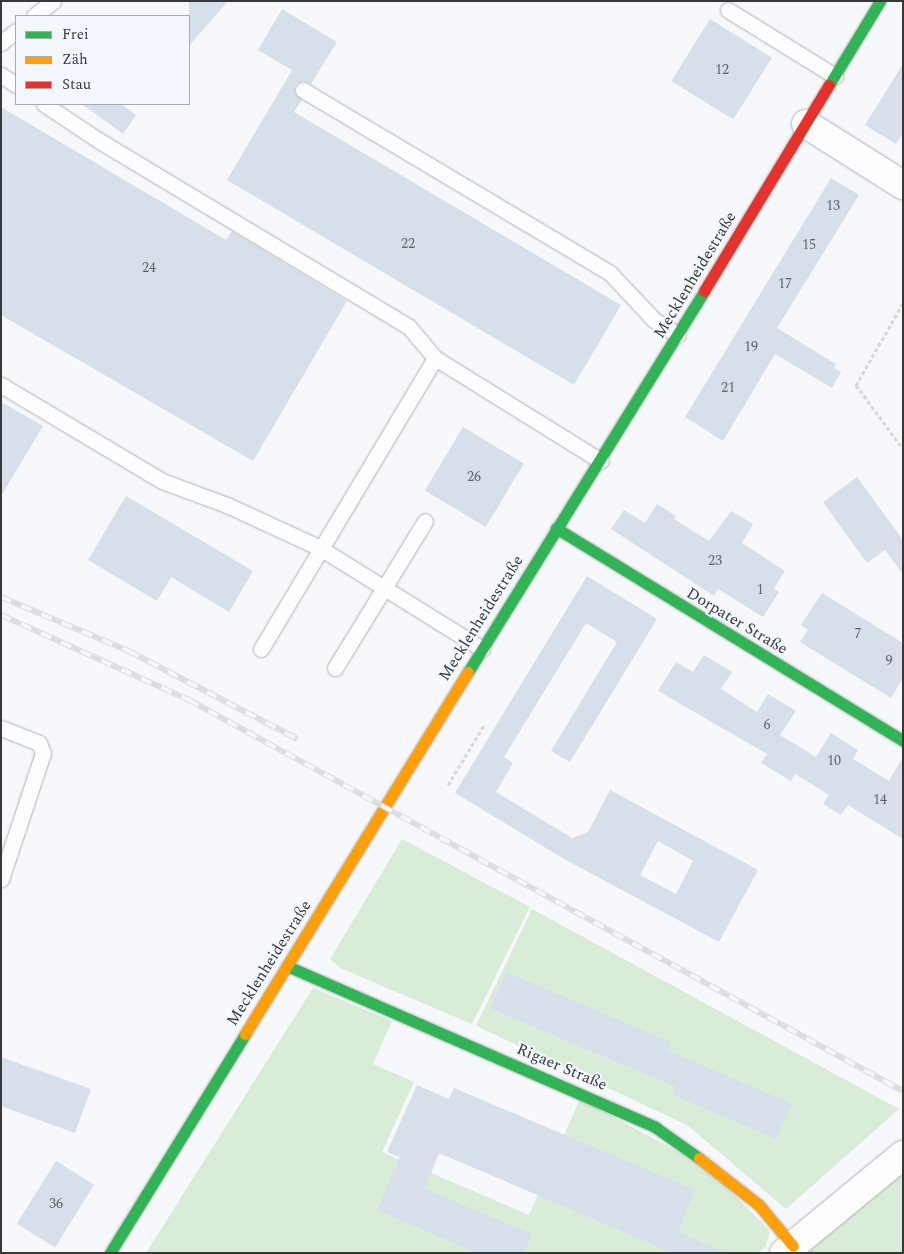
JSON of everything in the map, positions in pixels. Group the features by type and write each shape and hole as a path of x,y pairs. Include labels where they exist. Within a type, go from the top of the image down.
{"main road":[{"name":"Mecklenheidestraße","path":"110,1253 556,528 601,461 879,2"},
{"name":"Dorpater Straße","path":"556,528 903,741"},
{"name":"Rigaer Straße","path":"287,966 655,1127 731,1180 759,1205 788,1249"}],"street":[{"path":"806,124 903,184"},
{"path":"788,1249 903,1155"}],"lane":[{"path":"35,15 52,1"},
{"path":"728,10 835,76"},
{"path":"1,44 15,32"},
{"path":"1,75 15,84"},
{"path":"303,90 610,273 654,320 678,335"},
{"path":"46,105 98,140 409,327 435,358 601,461"},
{"path":"261,649 435,358"},
{"path":"1,385 162,481 227,505 320,548 482,650"},
{"path":"335,668 425,521"},
{"path":"1,728 39,744 43,753 1,879"}],"path":[{"path":"903,304 856,385 903,449"},
{"path":"448,784 484,725"}],"green space":[{"path":"402,839 530,907 472,1024 340,968 330,959"},
{"path":"532,909 899,1109 786,1209 687,1125 476,1026"},
{"path":"313,988 392,1021 373,1064 414,1082 382,1152 529,1215 580,1099 708,1168 770,1231 766,1246 758,1253 146,1253"},
{"path":"903,1155 903,1253 784,1253"}],"building":[{"path":"189,1 228,1 190,45"},
{"path":"282,9 337,42 311,84 303,81 295,85 295,94 302,100 294,112 621,305 574,385 227,180 292,70 258,50"},
{"path":"710,19 772,58 733,120 671,81"},
{"path":"903,64 903,134 896,144 865,125"},
{"path":"83,105 122,105 136,115 123,134"},
{"path":"1,107 226,240 232,231 347,301 253,461 1,315"},
{"path":"831,178 859,195 777,328 836,364 834,368 841,372 832,388 775,354 723,441 685,417"},
{"path":"1,402 43,426 1,496"},
{"path":"463,427 524,464 486,527 425,490"},
{"path":"857,477 903,540 903,574 885,550 867,563 823,502"},
{"path":"126,496 253,571 229,612 171,577 157,601 88,560"},
{"path":"657,504 676,516 674,519 709,541 731,511 753,524 742,543 785,571 774,588 779,592 763,617 718,589 714,596 611,529 624,510 645,523"},
{"path":"587,576 657,619 570,762 551,751 617,642 586,623 504,757 513,763 496,792 572,838 588,832 610,790 758,870 719,942 564,859 455,793","holes":["658,841 693,861 676,894 640,875"]},
{"path":"822,593 903,643 903,678 891,698 800,642 808,630 801,625"},
{"path":"704,655 732,672 721,689 757,712 768,694 796,711 780,735 816,757 831,733 858,750 853,759 889,781 903,757 903,839 848,805 841,815 823,804 829,795 795,774 791,781 761,763 767,754 658,691 676,662 693,672"},
{"path":"506,972 671,1042 667,1050 792,1104 776,1139 673,1095 676,1087 490,1008"},
{"path":"1,1057 91,1089 75,1133 1,1106"},
{"path":"417,1085 449,1099 454,1088 695,1190 678,1232 726,1253 673,1253 439,1153 425,1189 532,1234 524,1253 477,1253 377,1210 400,1157 387,1152"},
{"path":"56,1161 94,1185 55,1248 17,1224"}],"railway":[{"path":"1,597 129,651 297,739"},
{"path":"1,615 189,700 903,1091"}],"traffic: fast":[{"path":"829,85 880,1"},
{"path":"468,672 704,291"},
{"path":"556,528 903,741"},
{"path":"287,966 655,1127 699,1158"},
{"path":"110,1253 245,1034"}],"traffic: slow":[{"path":"245,1034 468,672"},
{"path":"699,1158 759,1205 793,1246"}],"traffic: jam":[{"path":"704,291 829,85"}]}
